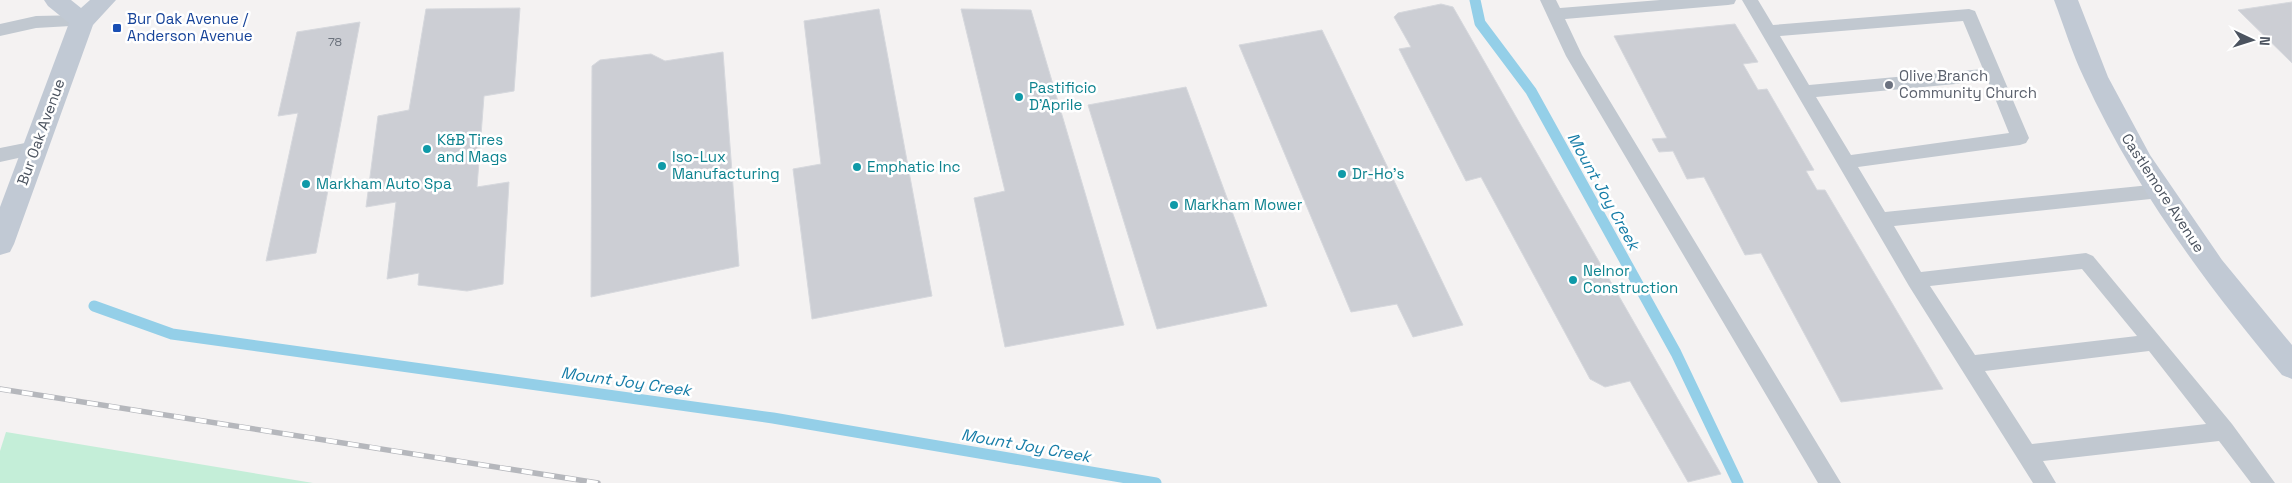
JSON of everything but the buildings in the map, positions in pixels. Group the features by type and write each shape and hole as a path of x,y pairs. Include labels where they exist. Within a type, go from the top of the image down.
{"street":[{"path":"56,0 82,21"},
{"name":"Bur Oak Avenue","path":"0,244 82,21 104,0"},
{"name":"Castlemore Avenue","path":"2066,0 2101,88 2118,122 2160,191 2201,253 2252,319 2292,366"}],"lane":[{"path":"1728,0 1552,7 1574,56 1830,483"},
{"path":"1750,0 1916,280 2045,483"},
{"path":"1768,31 1969,15 2020,138 1846,162"},
{"path":"0,30 36,22 82,21"},
{"path":"1805,92 1994,74"},
{"path":"0,155 35,148"},
{"path":"1881,220 2160,191"},
{"path":"1916,280 2086,262 2154,342 2264,483"},
{"path":"1970,364 2154,342"},
{"path":"2026,454 2225,431"}],"green space":[{"path":"6,432 313,483 0,483 0,451"}],"waterway":[{"name":"Mount Joy Creek","path":"1475,0 1480,23 1531,91 1676,353 1738,483"},
{"name":"Mount Joy Creek","path":"94,306 172,334 773,418 1156,483"}],"railway":[{"path":"0,389 598,483"}],"place":[{"name":"Bur Oak Avenue / Anderson Avenue","path":"117,28"},
{"name":"Olive Branch Community Church","path":"1889,85"},
{"name":"Pastificio D'Aprile","path":"1019,97"},
{"name":"K&B Tires and Mags","path":"427,149"},
{"name":"Iso-Lux Manufacturing","path":"662,166"},
{"name":"Emphatic Inc","path":"857,167"},
{"name":"Dr-Ho's","path":"1342,174"},
{"name":"Markham Auto Spa","path":"306,184"},
{"name":"Markham Mower","path":"1174,205"},
{"name":"Nelnor Construction","path":"1573,280"}]}
